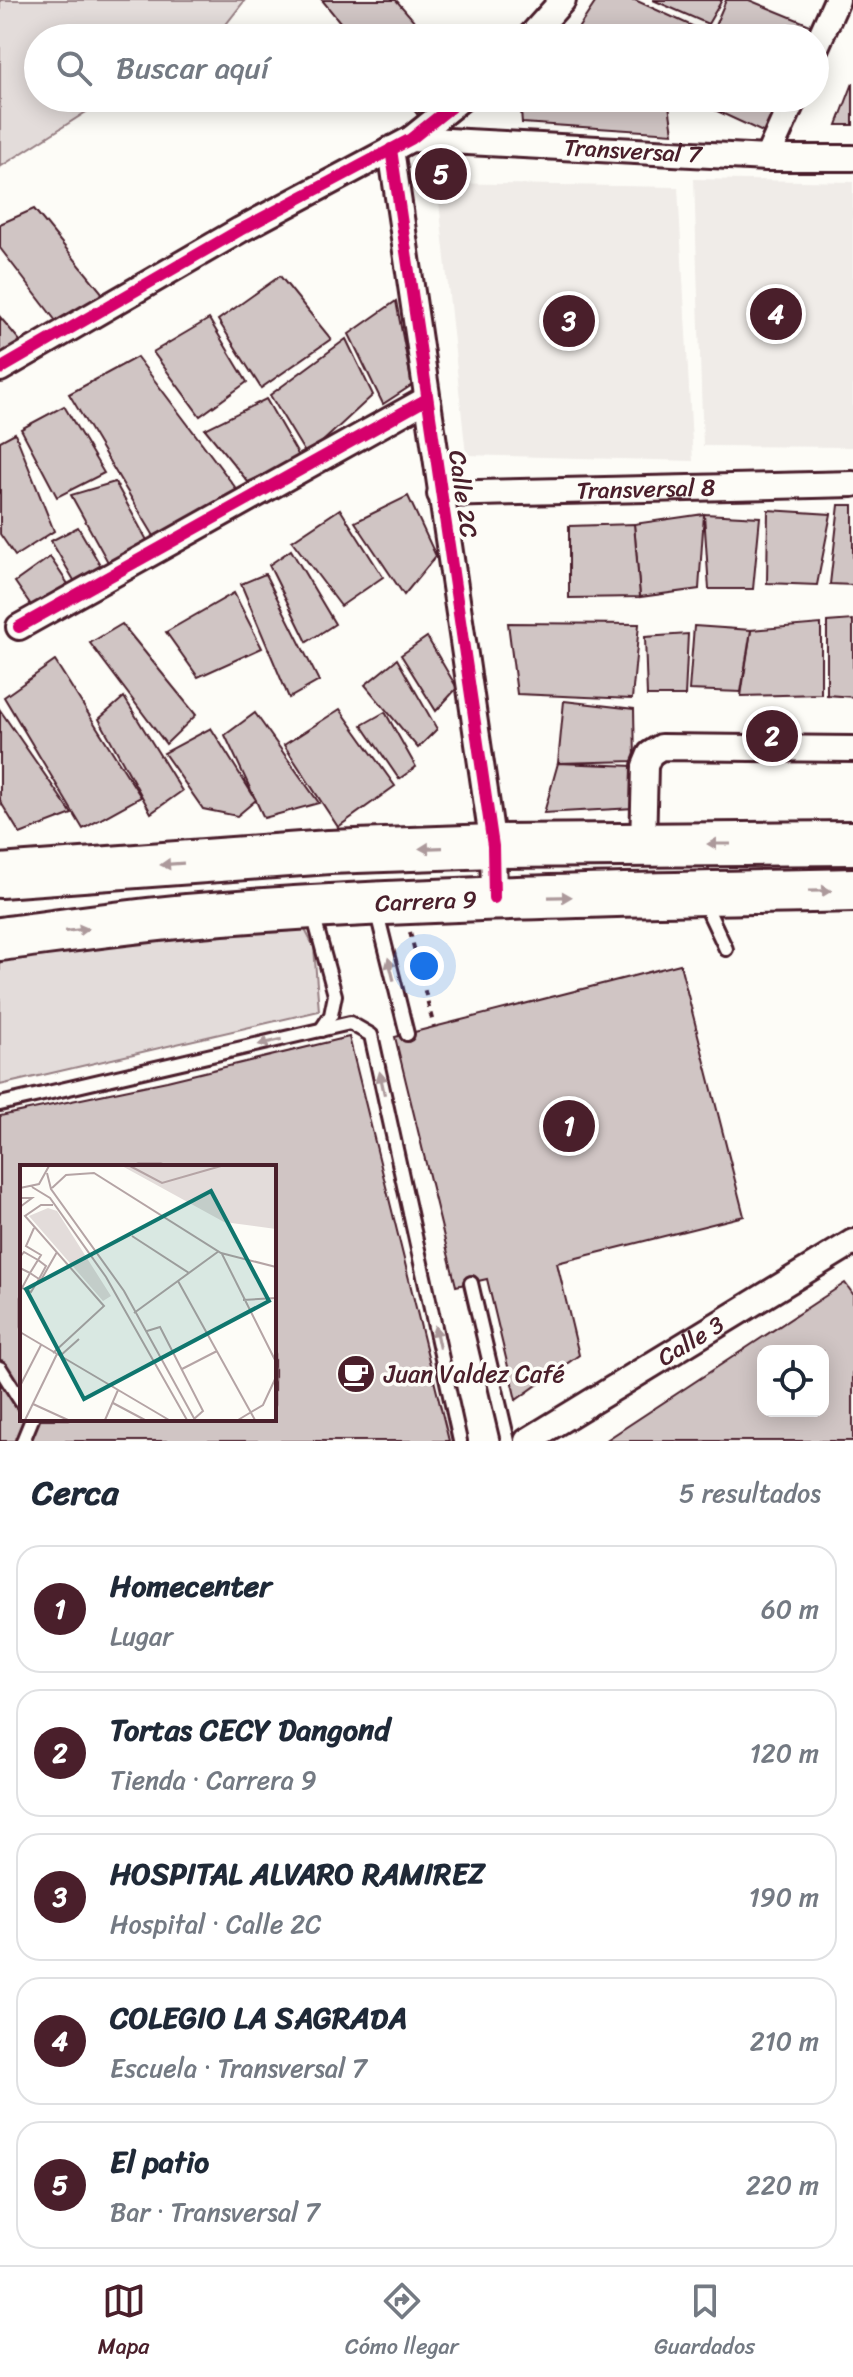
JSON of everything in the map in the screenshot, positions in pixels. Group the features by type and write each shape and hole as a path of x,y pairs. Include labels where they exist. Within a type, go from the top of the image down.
{"highway":[{"path":"0,876 329,852 493,846 853,843"},
{"name":"Carrera 9","path":"0,939 184,917 311,907 494,898 853,890"}],"street":[{"path":"542,24 563,0"},
{"path":"826,24 837,0"},
{"path":"0,369 240,230 401,144 443,112"},
{"path":"767,158 788,112"},
{"name":"Transversal 7","path":"401,144 767,158 853,158"},
{"name":"Calle 2C","path":"401,144 427,399 493,846 494,898"},
{"path":"19,627 427,399"},
{"name":"Transversal 8","path":"440,494 853,484"},
{"path":"643,845 645,766 650,754 661,747 853,749"},
{"name":"Calle 3","path":"527,1441 853,1242"}],"lane":[{"path":"700,894 726,949"},
{"path":"375,904 407,1034"},
{"path":"311,907 335,995 331,1015 321,1030"},
{"path":"0,1104 350,1023 371,1035 460,1441"},
{"path":"471,1283 508,1441"},
{"path":"0,1368 20,1400"},
{"path":"23,1441 31,1421"}],"path":[{"path":"410,930 434,1027"}],"shaded area":[{"path":"0,0 245,0 225,24 24,24 24,112 86,112 0,167"},
{"path":"694,179 853,182 853,447 703,446"},
{"path":"437,183 678,187 693,461 466,455"},
{"path":"302,924 314,947 319,1011 0,1085 0,955"}],"building":[{"path":"322,0 396,0 417,24 342,24"},
{"path":"597,0 635,0 688,24 581,24"},
{"path":"653,0 722,0 708,24"},
{"path":"726,0 749,0 808,24 716,24"},
{"path":"853,83 853,125 837,125"},
{"path":"521,112 670,112 673,133 522,123"},
{"path":"719,112 780,112 769,135"},
{"path":"34,209 103,294 56,321 0,248 0,224"},
{"path":"280,276 331,339 261,388 218,320"},
{"path":"396,301 412,385 383,404 349,334"},
{"path":"0,317 21,342 0,355"},
{"path":"209,319 247,382 200,416 153,352"},
{"path":"346,339 373,395 307,456 270,395"},
{"path":"137,357 241,495 157,541 69,394"},
{"path":"266,399 300,458 248,482 205,429"},
{"path":"64,406 104,473 57,497 21,429"},
{"path":"15,433 54,531 15,556 0,534 0,441"},
{"path":"115,482 148,542 109,564 71,495"},
{"path":"408,496 436,556 404,595 355,522"},
{"path":"839,505 853,505 853,585 830,584"},
{"path":"340,509 383,577 341,606 292,541"},
{"path":"768,510 831,514 817,585 767,583"},
{"path":"704,514 760,517 753,589 709,589"},
{"path":"704,514 699,589 640,597 634,524"},
{"path":"634,524 640,597 569,598 569,526"},
{"path":"78,527 102,568 75,582 51,541"},
{"path":"291,550 335,624 307,642 269,565"},
{"path":"50,557 70,587 33,608 15,582"},
{"path":"265,574 319,681 289,698 241,584"},
{"path":"234,593 262,648 198,677 166,632"},
{"path":"853,620 853,697 827,695 827,622"},
{"path":"508,623 639,624 632,699 517,694"},
{"path":"122,624 196,715 166,744 90,643"},
{"path":"821,624 821,694 741,696 751,630"},
{"path":"694,626 751,630 741,692 689,690"},
{"path":"688,634 685,696 647,696 645,637"},
{"path":"427,637 457,688 436,711 401,655"},
{"path":"397,659 437,729 418,748 365,685"},
{"path":"55,661 141,797 83,829 4,697"},
{"path":"124,697 182,791 151,813 99,719"},
{"path":"564,701 634,709 635,761 558,763"},
{"path":"340,709 395,786 338,827 284,745"},
{"path":"0,710 72,814 20,834 0,801"},
{"path":"385,712 416,767 399,779 362,725"},
{"path":"255,713 319,803 264,818 225,735"},
{"path":"211,728 256,800 237,816 203,809 164,753"},
{"path":"558,763 634,766 634,808 544,813"},
{"path":"680,964 744,1216 557,1263 579,1355 516,1400 487,1279 456,1286 395,1037"},
{"path":"349,1037 449,1441 0,1441 0,1116 167,1081"},
{"path":"845,1283 853,1294 853,1441 605,1441"}],"cycle path":[{"path":"0,369 240,230 411,139 445,112"},
{"path":"391,149 493,846 494,898"},
{"path":"19,627 427,399"}],"place":[{"name":"El patio","path":"441,174"},
{"name":"COLEGIO LA SAGRADA","path":"776,314"},
{"name":"HOSPITAL ALVARO RAMIREZ","path":"569,321"},
{"name":"Tortas CECY Dangond","path":"772,736"},
{"name":"Homecenter","path":"569,1126"},
{"name":"Juan Valdez Café","path":"356,1374"}]}
